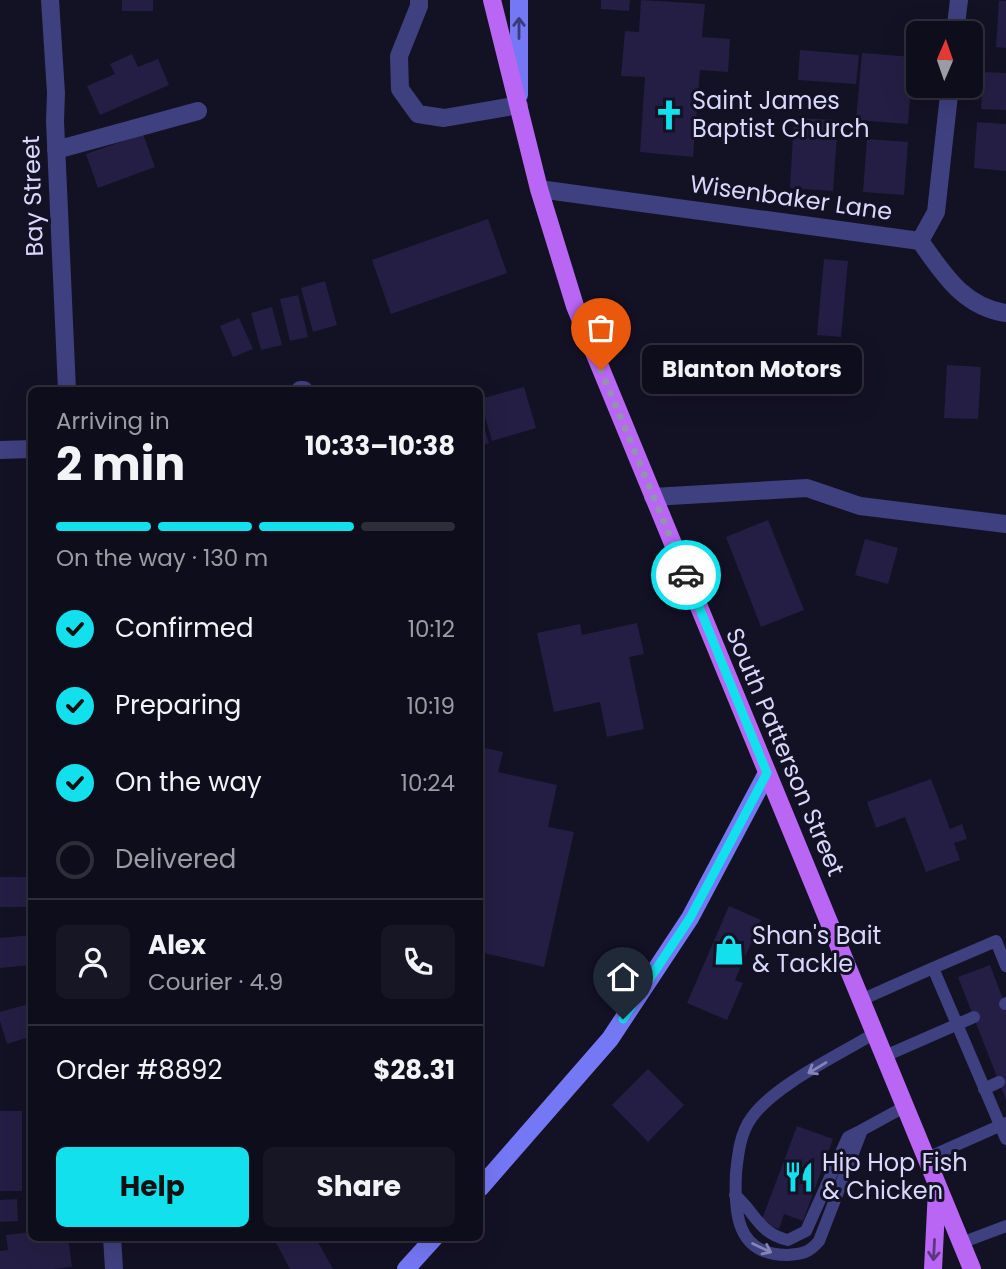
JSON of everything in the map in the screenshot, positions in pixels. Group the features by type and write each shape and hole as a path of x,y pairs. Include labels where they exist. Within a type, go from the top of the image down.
{"main road":[{"name":"South Patterson Street","path":"492,0 539,190 575,306 972,1269"},
{"path":"933,1269 937,1183"}],"street":[{"name":"Bay Street","path":"50,0 67,387"},
{"path":"419,0 399,56 400,89 418,114 444,118 519,105 520,0"},
{"path":"956,21 959,0"},
{"path":"920,241 936,212 949,98"},
{"path":"56,150 198,111"},
{"name":"Wisenbaker Lane","path":"539,190 920,241 954,288 974,303 1006,313"},
{"path":"0,450 28,449"},
{"path":"653,497 807,488 860,506 1006,524"},
{"path":"483,1185 610,1040 690,918 767,773"},
{"path":"112,1241 114,1269"},
{"path":"406,1269 431,1241"}],"lane":[{"path":"861,1000 996,941 1006,967"},
{"path":"933,968 984,1089 1003,1125 1006,1139"},
{"path":"885,1056 974,1017"},
{"path":"862,1130 819,1241 805,1254 779,1255 755,1247 744,1234 735,1213 738,1152 751,1118 791,1083 875,1033"},
{"path":"984,1089 999,1082"},
{"path":"735,1195 747,1206 760,1226 774,1237 788,1240 806,1231 848,1136 905,1106"},
{"path":"927,1158 1003,1125"},
{"path":"961,1243 1006,1226"}],"building":[{"path":"122,0 153,0 153,11 122,11"},
{"path":"601,0 630,0 629,11 601,9"},
{"name":"Saint James Baptist Church","path":"641,0 705,4 702,37 730,39 728,72 700,70 693,157 640,152 645,77 621,76 625,31 639,32"},
{"path":"999,1 1006,1 1006,48 996,47"},
{"path":"800,50 859,55 856,84 798,80"},
{"path":"862,53 906,56 906,98 910,98 908,124 856,120"},
{"path":"132,54 138,67 158,59 169,85 100,115 87,86 115,74 110,64"},
{"path":"984,72 1006,73 1006,110 981,109 982,98 984,98"},
{"path":"794,118 838,120 833,191 790,188"},
{"path":"977,122 1006,124 1006,171 974,168"},
{"path":"143,134 155,167 98,188 86,154"},
{"path":"867,139 908,142 904,195 863,192"},
{"path":"488,219 507,273 391,314 372,260"},
{"path":"824,259 848,261 841,337 817,335"},
{"path":"325,281 337,325 313,332 301,288"},
{"path":"298,295 308,337 290,341 280,299"},
{"path":"272,307 282,345 261,350 251,313"},
{"path":"239,318 253,349 233,357 220,326"},
{"path":"947,365 981,367 978,419 944,418"},
{"path":"524,387 536,428 492,441 483,410 483,398"},
{"path":"483,424 489,443 483,445"},
{"path":"768,520 804,610 761,627 726,537"},
{"path":"865,539 898,548 888,584 855,575"},
{"path":"637,623 644,654 629,657 644,729 607,737 600,702 554,712 537,633 580,624 582,635"},
{"path":"483,748 503,752 498,772 557,785 548,827 574,832 544,967 483,953"},
{"path":"931,779 950,829 962,824 967,839 954,843 960,860 926,872 905,817 876,828 867,802"},
{"path":"0,877 28,877 28,907 0,907"},
{"name":"Shan's Bait & Tackle","path":"729,906 761,920 735,980 743,983 727,1020 687,1003"},
{"path":"28,935 28,965 0,968 0,938"},
{"path":"990,965 1006,1007 1006,1100 958,977"},
{"path":"28,1004 28,1037 7,1044 0,1012"},
{"path":"648,1069 684,1105 648,1142 612,1105"},
{"path":"0,1111 22,1111 22,1191 0,1191"},
{"name":"Hip Hop Fish & Chicken","path":"797,1126 833,1139 803,1221 784,1214 779,1229 761,1222"},
{"path":"17,1199 18,1221 0,1222 0,1200"},
{"path":"28,1232 28,1241 69,1241 72,1267 0,1269 0,1251 8,1250 6,1235"},
{"path":"275,1241 317,1241 333,1269 290,1269"}],"way so far":[{"path":"601,370 686,575"}],"place":[{"name":"Saint James Baptist Church","path":"669,115"},
{"name":"Blanton Motors","path":"601,370"},
{"name":"Shan's Bait & Tackle","path":"729,950"},
{"name":"Hip Hop Fish & Chicken","path":"799,1177"}],"route":[{"path":"623,1019 690,918 767,773 686,575"}]}
